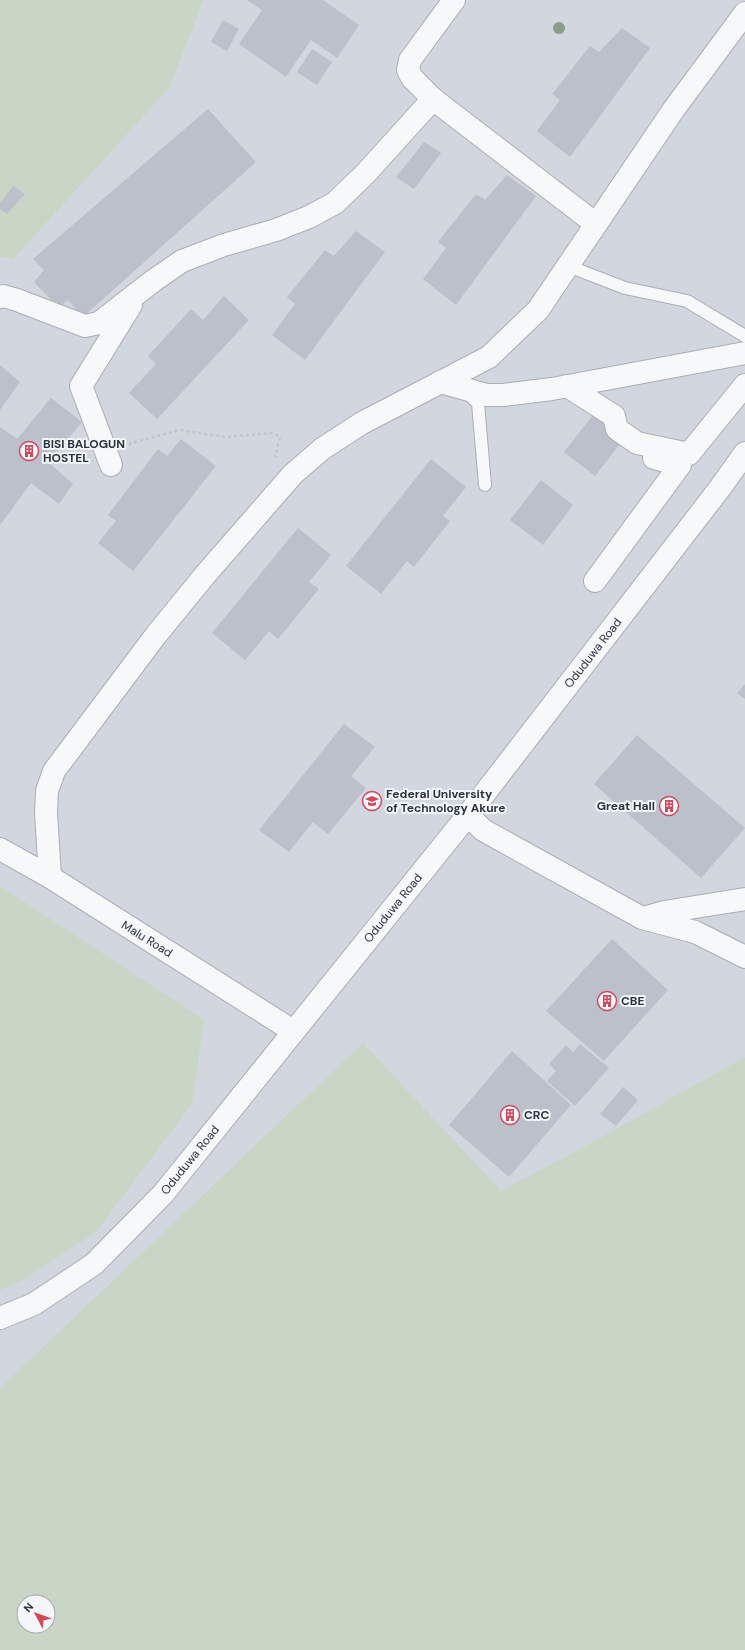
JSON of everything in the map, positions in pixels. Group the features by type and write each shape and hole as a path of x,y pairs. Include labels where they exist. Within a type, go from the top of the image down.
{"street":[{"path":"454,0 410,60 408,70 412,78 433,99 596,224"},
{"path":"50,877 46,805 47,790 54,771 161,629 204,575 293,474 322,449 362,423 450,385 489,357 538,310 674,109 745,13"},
{"path":"0,297 3,296 17,300 85,326 104,320 139,292 182,261 224,245 276,230 309,217 335,203 366,173 433,99"},
{"path":"111,465 81,386 139,292"},
{"path":"450,385 487,395 503,395 567,386 745,353"},
{"path":"637,443 689,454 745,385"},
{"path":"567,386 614,416 617,429 637,443 653,458 680,465 595,581"},
{"name":"Oduduwa Road","path":"0,1318 34,1304 94,1264 163,1194 468,815 745,454"},
{"path":"468,815 483,830 642,918 695,932 745,957"},
{"name":"Malu Road","path":"0,849 50,877 293,1031"},
{"path":"642,918 664,912 745,899"}],"lane":[{"path":"568,266 625,288 686,301 745,336"},
{"path":"450,385 478,403 485,485"}],"path":[{"path":"111,465 131,443 180,430 225,437 272,433 280,437 275,457"}],"shaded area":[{"name":"Federal University of Technology Akure","path":"0,0 745,0 745,1650 0,1650"}],"green space":[{"path":"0,0 203,0 170,87 13,259 0,256"},
{"path":"0,886 204,1020 192,1104 96,1232 23,1280 0,1290"},
{"path":"363,1043 501,1191 593,1142 745,1057 745,1650 0,1650 0,1388"}],"building":[{"path":"247,0 323,0 359,25 337,58 311,40 286,77 239,44 262,10"},
{"path":"223,20 239,29 227,51 211,42"},
{"path":"622,28 650,48 570,157 537,131 560,100 552,94 590,46 599,52"},
{"path":"312,49 332,62 317,85 297,72"},
{"path":"208,109 256,162 83,317 68,300 59,308 34,282 44,270 33,259"},
{"path":"424,142 441,153 414,189 396,177"},
{"path":"507,175 536,196 456,305 423,279 446,248 438,242 476,194 485,200"},
{"path":"13,186 25,194 7,214 0,209 0,203"},
{"path":"356,231 385,252 305,360 272,335 295,304 287,297 325,250 334,256"},
{"path":"224,296 249,320 157,419 129,393 156,364 148,356 191,309 203,320"},
{"path":"0,365 20,382 0,410"},
{"name":"BISI BALOGUN HOSTEL","path":"51,398 82,422 48,462 73,484 59,504 31,483 0,525 0,427 17,439"},
{"path":"596,411 627,435 595,476 564,452"},
{"path":"181,439 216,466 133,571 98,543 116,521 108,515 158,449 167,456"},
{"path":"431,459 466,487 443,516 450,521 414,567 407,561 381,594 346,566"},
{"path":"541,480 573,505 543,545 510,520"},
{"path":"298,528 331,555 309,582 319,589 278,639 269,631 245,660 212,633"},
{"path":"745,684 745,699 737,693"},
{"path":"344,724 375,747 351,776 366,788 328,834 313,822 289,852 259,830"},
{"name":"Great Hall","path":"637,735 745,828 701,878 594,784"},
{"name":"CBE","path":"612,939 668,990 604,1061 546,1011"},
{"path":"580,1044 609,1068 575,1106 547,1081 556,1071 549,1064 566,1045 573,1052"},
{"name":"CRC","path":"512,1051 571,1105 509,1177 449,1125"},
{"path":"623,1087 638,1100 616,1126 600,1114"}],"place":[{"name":"BISI BALOGUN HOSTEL","path":"29,451"},
{"name":"Federal University of Technology Akure","path":"372,801"},
{"name":"Great Hall","path":"669,806"},
{"name":"CBE","path":"607,1001"},
{"name":"CRC","path":"510,1115"}]}
